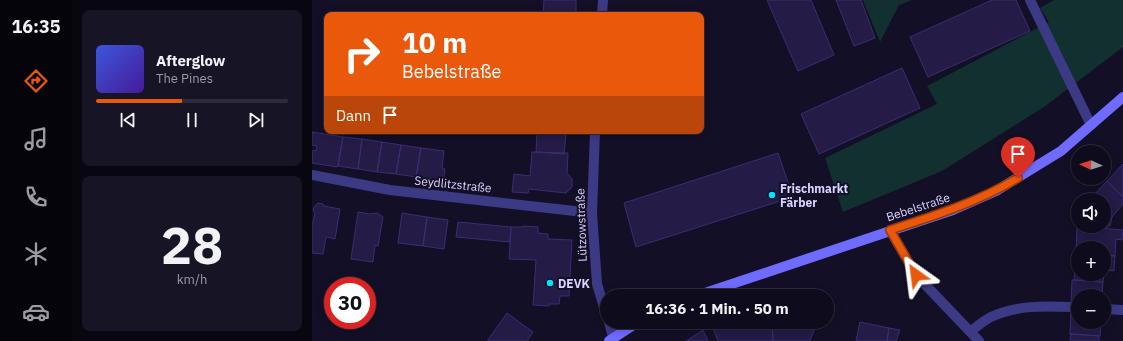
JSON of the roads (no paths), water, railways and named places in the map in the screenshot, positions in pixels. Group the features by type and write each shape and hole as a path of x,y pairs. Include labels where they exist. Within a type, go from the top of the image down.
{"main road":[{"name":"Bebelstraße","path":"717,289 953,210 996,191 1051,158 1123,97"},
{"path":"611,339 627,329"}],"street":[{"path":"602,12 603,0"},
{"path":"1030,0 1091,125"},
{"name":"Lützowstraße","path":"595,134 592,213 597,284 600,294"},
{"name":"Seydlitzstraße","path":"312,175 390,190 592,213"},
{"path":"890,230 916,275 979,341"},
{"path":"971,331 990,317 1020,307 1071,307"},
{"path":"1111,309 1123,310"},
{"path":"609,329 611,339"}],"place":[{"name":"Frischmarkt Färber","path":"772,195"},
{"name":"DEVK","path":"550,283"}]}
